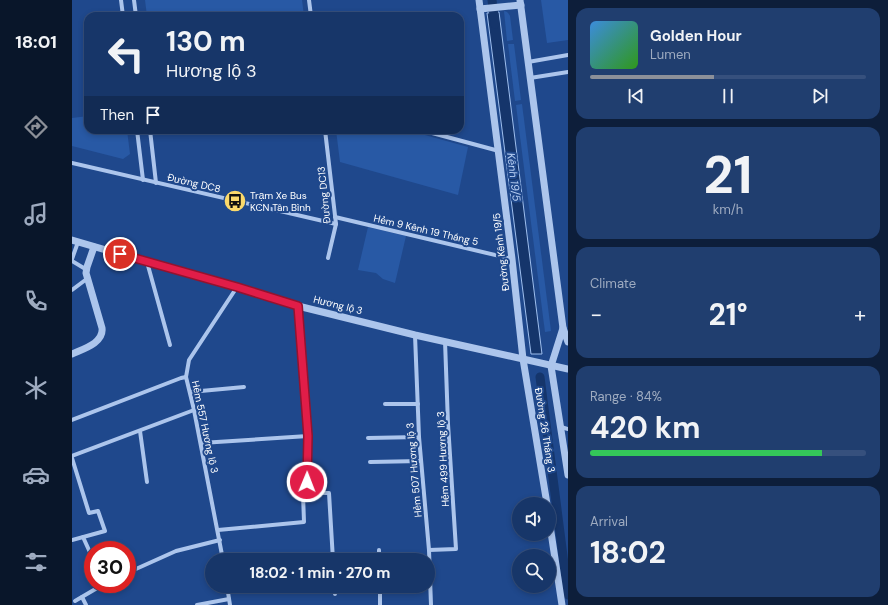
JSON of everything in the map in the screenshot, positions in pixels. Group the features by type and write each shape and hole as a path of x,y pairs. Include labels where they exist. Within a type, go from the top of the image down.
{"street":[{"path":"121,0 122,12"},
{"path":"134,0 136,12"},
{"path":"309,0 310,12"},
{"name":"Đường Kênh 19/5","path":"479,0 483,9 498,151 523,359"},
{"path":"483,9 520,2 563,328 568,342"},
{"path":"528,62 568,55"},
{"path":"530,78 568,72"},
{"path":"137,134 143,180"},
{"path":"150,134 156,183"},
{"name":"Đường DC13","path":"325,134 336,224 328,258"},
{"path":"436,134 498,151"},
{"name":"Đường DC8","path":"72,164 336,224"},
{"name":"Hẻm 9 Kênh 19 Tháng 5","path":"335,216 512,259"},
{"path":"78,242 72,260 87,270"},
{"name":"Hương lộ 3","path":"78,242 237,287 298,306 415,335 568,369"},
{"path":"72,354 96,342 100,338 102,332 87,270 94,247"},
{"path":"146,262 170,345"},
{"path":"72,290 88,278"},
{"name":"Hẻm 557 Hương lộ 3","path":"222,553 201,443 186,377 189,360 237,287"},
{"path":"298,306 308,436 308,493"},
{"path":"547,365 563,328"},
{"name":"Hẻm 507 Hương lộ 3","path":"415,335 419,437 429,550 431,605"},
{"name":"Hẻm 499 Hương lộ 3","path":"429,550 456,549 448,424 445,341"},
{"name":"Đường 26 Tháng 3","path":"523,359 546,497"},
{"name":"Đường 26 Tháng 3","path":"547,365 564,428 568,474"},
{"path":"72,420 186,377"},
{"path":"190,392 244,387"},
{"path":"385,404 418,404"},
{"path":"72,540 106,531 98,511 89,513 72,457 194,410"},
{"path":"140,431 147,482"},
{"path":"201,443 308,436"},
{"path":"368,438 419,437"},
{"path":"370,462 421,460"},
{"path":"218,530 304,522 303,494 329,493 333,553"},
{"path":"83,537 85,541"},
{"path":"136,569 176,551 220,540"},
{"path":"552,541 562,605"},
{"path":"75,601 89,593"},
{"path":"228,593 230,605"},
{"path":"380,593 380,605"},
{"path":"82,597 86,605"},
{"path":"197,605 229,599"}],"shaded area":[{"path":"145,0 302,0 304,12 146,12"},
{"path":"541,0 568,0 568,40 547,43"},
{"path":"504,11 510,16 513,40 507,41"},
{"path":"508,44 514,44 521,100 515,101"},
{"path":"522,104 551,331 545,332 516,105"},
{"path":"84,116 84,134 128,134 130,154 123,159 72,146 72,118"},
{"path":"336,134 421,134 468,147 458,195 340,162"},
{"path":"368,227 406,236 395,283 383,279 376,273 358,270"}],"water":[{"path":"499,12 542,354 531,354 487,13"}],"waterway":[{"name":"Kênh 19/5","path":"492,0 495,24"},
{"name":"Kênh 19/5","path":"540,377 568,595"}],"place":[{"name":"Trạm Xe Bus KCN Tân Bình","path":"235,201"}],"route":[{"path":"120,254 298,306 308,436 307,482"}]}
